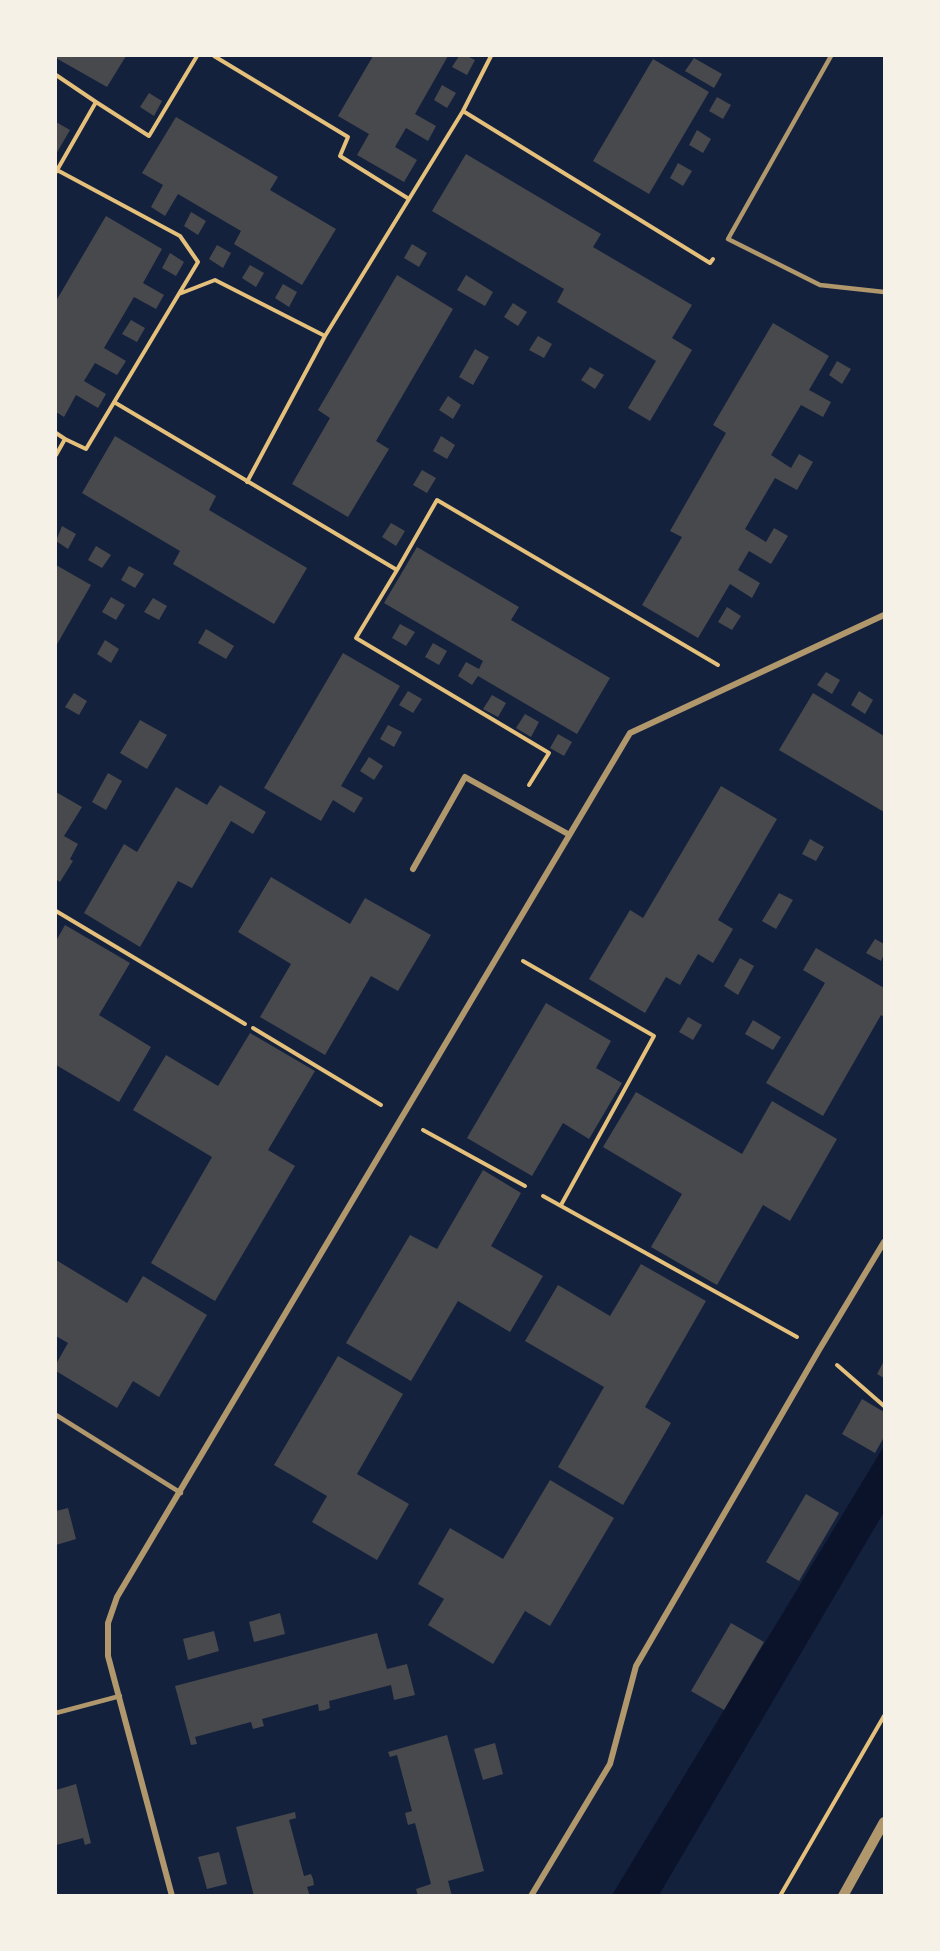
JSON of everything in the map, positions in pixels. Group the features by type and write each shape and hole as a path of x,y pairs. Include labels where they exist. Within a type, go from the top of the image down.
{"street":[{"path":"172,1896 108,1656 108,1623 117,1597 181,1493 568,834 630,733 885,615"},
{"path":"413,869 465,777 568,834"},
{"path":"531,1896 610,1764 636,1666 819,1350 885,1242"},
{"path":"843,1896 885,1822"}],"lane":[{"path":"831,56 728,239 820,285 885,292"},
{"path":"56,1415 181,1493"},
{"path":"56,1713 120,1696"}],"path":[{"path":"56,75 149,136 196,56"},
{"path":"214,56 348,137 340,156 409,199"},
{"path":"247,482 325,336 463,111 491,56"},
{"path":"56,433 86,448 198,262 180,236 56,171 96,102"},
{"path":"463,111 710,263 728,239"},
{"path":"178,295 215,280 325,336"},
{"path":"114,402 397,570"},
{"path":"56,455 65,439"},
{"path":"517,805 549,753 356,638 437,500 745,681"},
{"path":"56,911 246,1024"},
{"path":"501,949 654,1036 561,1206"},
{"path":"543,1196 819,1350 885,1406"},
{"path":"780,1896 885,1716"}],"water":[{"path":"884,1446 884,1512 659,1895 612,1895"}],"building":[{"path":"56,56 126,56 107,87"},
{"path":"373,56 448,56 415,114 436,126 428,141 406,128 395,147 417,160 404,182 357,155 369,134 338,116"},
{"path":"459,56 467,56 475,60 467,75 452,67"},
{"path":"694,58 722,74 714,88 685,71"},
{"path":"653,59 709,92 649,194 593,161"},
{"path":"442,85 456,93 447,108 434,100"},
{"path":"149,93 162,101 154,116 140,107"},
{"path":"717,97 731,105 723,119 709,111"},
{"path":"176,117 278,177 270,190 336,229 302,285 234,244 241,231 178,194 165,216 151,207 163,185 142,173"},
{"path":"56,122 70,130 56,154"},
{"path":"697,130 711,139 703,153 689,145"},
{"path":"466,154 601,234 593,247 692,305 672,338 692,350 650,421 628,408 656,361 557,302 564,289 432,211"},
{"path":"678,163 692,171 683,186 670,178"},
{"path":"191,212 206,221 198,235 184,226"},
{"path":"106,216 162,249 143,283 164,295 156,309 134,297 104,348 126,361 117,375 95,363 84,381 106,394 98,408 76,395 64,417 56,412 56,301"},
{"path":"412,244 427,253 419,267 404,258"},
{"path":"217,245 231,253 223,268 209,259"},
{"path":"170,253 184,262 176,276 162,268"},
{"path":"250,265 264,273 256,287 242,278"},
{"path":"397,275 453,309 376,441 389,449 348,517 292,484 330,418 318,410"},
{"path":"466,275 493,292 485,306 457,290"},
{"path":"283,284 297,292 289,307 275,298"},
{"path":"513,303 527,312 518,326 504,317"},
{"path":"131,320 145,328 137,342 122,334"},
{"path":"773,323 829,356 809,390 831,402 823,417 801,405 771,455 791,468 799,454 813,462 797,490 775,478 745,529 766,542 774,528 788,536 771,564 749,551 738,570 760,583 752,598 730,584 698,638 642,605 682,537 670,531 726,433 713,425"},
{"path":"538,336 552,344 544,358 529,350"},
{"path":"475,349 489,357 473,385 459,377"},
{"path":"837,361 851,369 842,384 829,375"},
{"path":"590,367 604,375 595,389 581,380"},
{"path":"448,396 461,405 453,419 439,410"},
{"path":"115,436 216,496 209,510 307,568 274,624 173,564 180,551 82,493"},
{"path":"441,436 455,445 447,459 433,451"},
{"path":"422,470 436,478 427,493 413,485"},
{"path":"391,523 405,531 396,546 382,537"},
{"path":"62,526 76,534 68,549 56,541"},
{"path":"96,546 111,555 102,568 88,560"},
{"path":"417,547 519,607 511,620 610,678 577,734 478,676 472,685 458,676 466,662 479,669 483,661 384,603"},
{"path":"56,565 91,585 56,646"},
{"path":"129,566 144,574 135,588 121,580"},
{"path":"111,597 125,605 116,620 102,612"},
{"path":"153,598 167,606 159,620 144,612"},
{"path":"727,607 741,616 732,630 718,622"},
{"path":"400,624 415,632 406,646 392,638"},
{"path":"206,629 234,646 226,659 198,643"},
{"path":"105,640 119,649 111,663 97,654"},
{"path":"433,643 447,651 439,665 425,657"},
{"path":"343,653 400,686 341,786 363,798 354,813 333,800 321,821 264,788"},
{"path":"826,672 840,680 832,694 817,685"},
{"path":"408,691 422,699 413,713 399,705"},
{"path":"859,691 873,700 865,714 851,705"},
{"path":"74,693 87,701 79,715 65,707"},
{"path":"813,693 884,736 884,812 779,750"},
{"path":"492,695 506,703 498,717 483,709"},
{"path":"525,714 539,722 531,737 516,728"},
{"path":"140,720 167,735 147,769 120,753"},
{"path":"388,725 402,732 394,747 380,739"},
{"path":"558,734 572,742 564,756 550,748"},
{"path":"369,757 383,766 374,780 360,771"},
{"path":"108,773 122,781 106,810 92,802"},
{"path":"220,785 266,812 253,834 231,821 192,888 178,881 140,947 84,913 124,844 137,852 176,787 207,805"},
{"path":"721,786 777,819 718,920 733,929 713,963 698,954 680,985 666,977 645,1013 589,979 630,910 643,918"},
{"path":"56,792 82,807 64,836 78,844 70,859 73,861 60,882 57,880 56,882"},
{"path":"810,839 824,847 816,861 802,854"},
{"path":"271,877 350,924 365,898 431,935 398,991 371,976 325,1055 260,1017 291,964 238,932"},
{"path":"779,893 793,900 776,929 762,921"},
{"path":"65,925 130,963 99,1015 151,1047 119,1102 56,1065 56,941"},
{"path":"875,939 884,944 881,961 866,953"},
{"path":"816,948 884,988 884,1017 881,1015 823,1116 766,1083 825,983 803,970"},
{"path":"740,958 754,966 738,995 724,986"},
{"path":"546,1003 611,1041 596,1068 622,1083 589,1139 563,1123 532,1176 467,1138"},
{"path":"688,1017 702,1025 693,1040 679,1032"},
{"path":"753,1020 781,1037 773,1050 745,1034"},
{"path":"250,1033 315,1071 268,1150 295,1166 215,1301 151,1263 212,1157 133,1110 166,1055 218,1086"},
{"path":"636,1092 742,1154 772,1101 837,1139 790,1221 763,1205 717,1285 651,1247 682,1194 603,1147"},
{"path":"483,1170 521,1193 491,1246 543,1276 510,1332 458,1301 411,1381 346,1343 410,1235 437,1249"},
{"path":"56,1260 127,1303 143,1276 207,1315 159,1397 133,1381 117,1408 56,1371 56,1364 68,1343 56,1336"},
{"path":"641,1264 706,1301 645,1407 671,1423 623,1505 558,1467 604,1387 525,1341 558,1285 610,1316"},
{"path":"338,1356 403,1394 357,1474 409,1504 377,1560 312,1522 327,1496 274,1465"},
{"path":"884,1361 884,1378 877,1374"},
{"path":"862,1399 884,1412 884,1437 875,1453 842,1434"},
{"path":"550,1480 614,1518 550,1626 525,1611 493,1664 428,1625 444,1599 418,1584 450,1528 503,1559"},
{"path":"806,1494 839,1513 799,1581 766,1562"},
{"path":"68,1508 76,1539 56,1545 56,1511"},
{"path":"280,1613 285,1634 254,1642 249,1622"},
{"path":"731,1623 764,1642 724,1710 691,1691"},
{"path":"214,1631 219,1651 188,1660 183,1639"},
{"path":"377,1633 387,1669 407,1664 415,1695 394,1700 391,1685 329,1701 330,1708 325,1710 319,1711 318,1704 262,1719 264,1726 253,1729 251,1722 195,1737 197,1744 191,1745 175,1686"},
{"path":"447,1735 484,1871 448,1881 452,1896 418,1896 416,1889 431,1884 415,1823 408,1825 405,1813 412,1811 397,1755 390,1757 388,1752"},
{"path":"495,1743 503,1774 483,1780 474,1749"},
{"path":"76,1784 91,1843 85,1845 83,1838 56,1845 56,1790"},
{"path":"295,1812 296,1818 289,1820 304,1876 311,1874 313,1879 314,1885 307,1887 310,1896 254,1896 236,1827"},
{"path":"219,1852 227,1884 207,1889 198,1857"}]}
